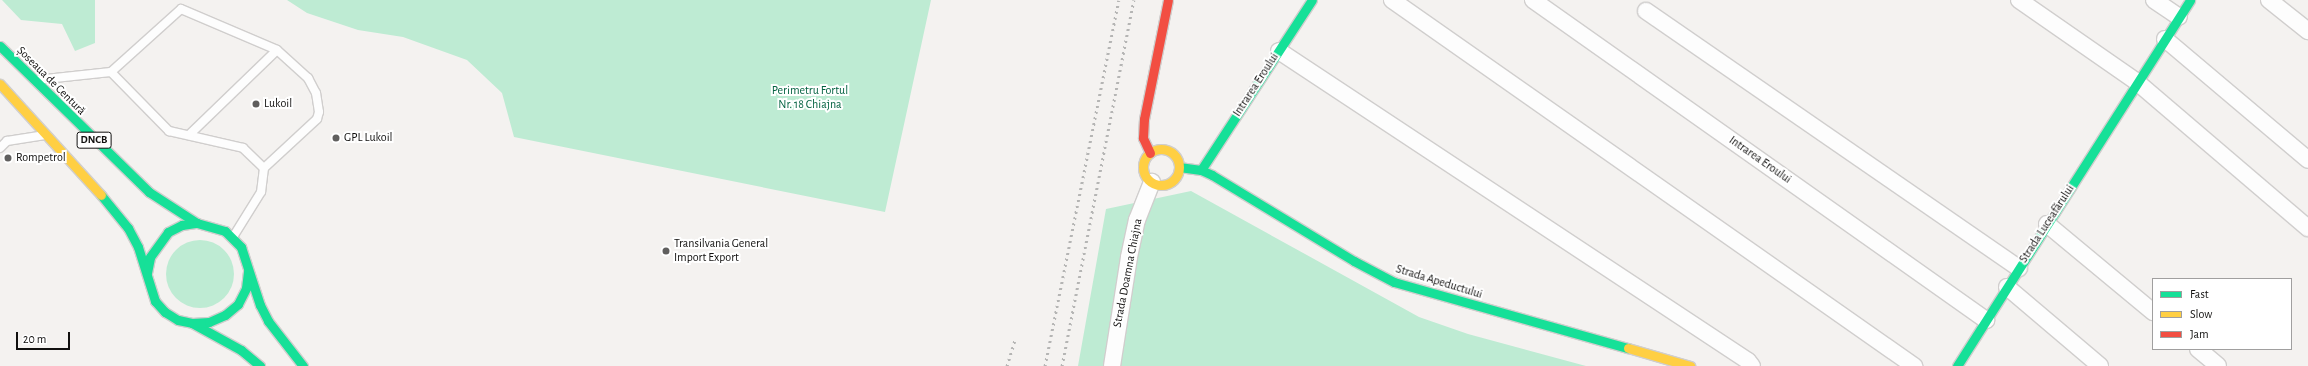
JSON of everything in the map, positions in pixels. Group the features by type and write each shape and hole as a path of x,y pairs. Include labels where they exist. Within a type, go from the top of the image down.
{"street":[{"path":"1150,153 1143,138 1143,124 1168,0"},
{"name":"Intrarea Eroului","path":"1201,170 1312,0"},
{"path":"1392,0 1914,366"},
{"name":"Intrarea Eroului","path":"1533,0 1986,320"},
{"path":"2019,0 2137,82 2308,228"},
{"path":"2154,0 2179,17"},
{"name":"Strada Luceafărului","path":"1957,366 2190,0"},
{"path":"2269,0 2308,31"},
{"path":"1646,11 2019,268"},
{"path":"2165,39 2308,160"},
{"name":"Șoseaua de Centură","path":"0,46 32,80 149,192 197,223"},
{"path":"1279,51 1735,352 1752,366"},
{"name":"Șoseaua de Centură","path":"0,84 112,206 128,228 147,273 152,294 165,312 178,320 192,323 209,322 225,315 238,304 246,288 248,272"},
{"path":"1160,149 1171,152 1179,167 1175,177 1167,184 1152,182 1143,168 1150,153 1160,149"},
{"name":"Strada Apeductului","path":"1179,167 1201,170 1354,261 1394,282 1690,366"},
{"name":"Strada Doamna Chiajna","path":"1112,366 1134,235 1152,182"},
{"name":"Șoseaua de Centură","path":"147,273 150,257 157,244 168,232 182,226 197,223 216,226 233,237 246,258 248,272 268,321 303,366"},
{"path":"2047,224 2152,311"},
{"path":"2007,288 2100,366"},
{"name":"Șoseaua de Centură","path":"192,323 241,350 260,366"},
{"path":"2199,350 2218,366"}],"lane":[{"path":"32,80 111,72 182,9 277,50 308,78 316,93 319,112 317,119 264,168 261,192 233,237"},
{"path":"189,135 277,50"},
{"path":"111,72 169,131 243,148 264,168"},
{"path":"0,148 7,141 47,135"}],"green space":[{"path":"2,0 95,0 95,43 75,51 62,24 21,20"},
{"name":"Perimetru Fortul Nr. 18 Chiajna","path":"287,0 931,0 885,212 514,137 502,93 467,60 403,37 358,30 307,13"},
{"path":"1191,191 1419,317 1468,334 1586,366 1078,366 1106,209"},
{"path":"193,240 207,240 219,245 229,255 234,267 234,281 229,293 219,303 207,308 193,308 181,303 171,293 166,281 166,267 171,255 181,245"}],"railway":[{"path":"1045,366 1119,0"},
{"path":"1062,366 1134,0"},
{"path":"1007,366 1015,339"}],"traffic: fast":[{"path":"1201,170 1312,0"},
{"path":"1957,366 2190,0"},
{"path":"0,46 149,192 197,223"},
{"path":"1179,167 1201,170 1212,175 1354,261 1394,282 1628,348"},
{"path":"101,195 128,228 138,247 155,301 165,312 178,320 192,323 241,350 260,366"},
{"path":"147,273 150,257 168,232 182,225 197,223 225,231 241,247 260,305 268,321 303,366"},
{"path":"192,323 209,322 225,315 238,304 246,288 248,271"}],"traffic: slow":[{"path":"0,84 101,195"},
{"path":"1161,149 1171,152 1176,157 1179,167 1176,177 1171,182 1161,185 1151,182 1146,177 1143,167 1146,157 1151,152 1161,149"},
{"path":"1628,348 1690,366"}],"traffic: jam":[{"path":"1150,153 1143,138 1144,119 1168,0"}],"place":[{"name":"Lukoil","path":"256,104"},
{"name":"GPL Lukoil","path":"336,138"},
{"name":"Rompetrol","path":"8,158"},
{"name":"Transilvania General Import Export","path":"666,251"}]}
